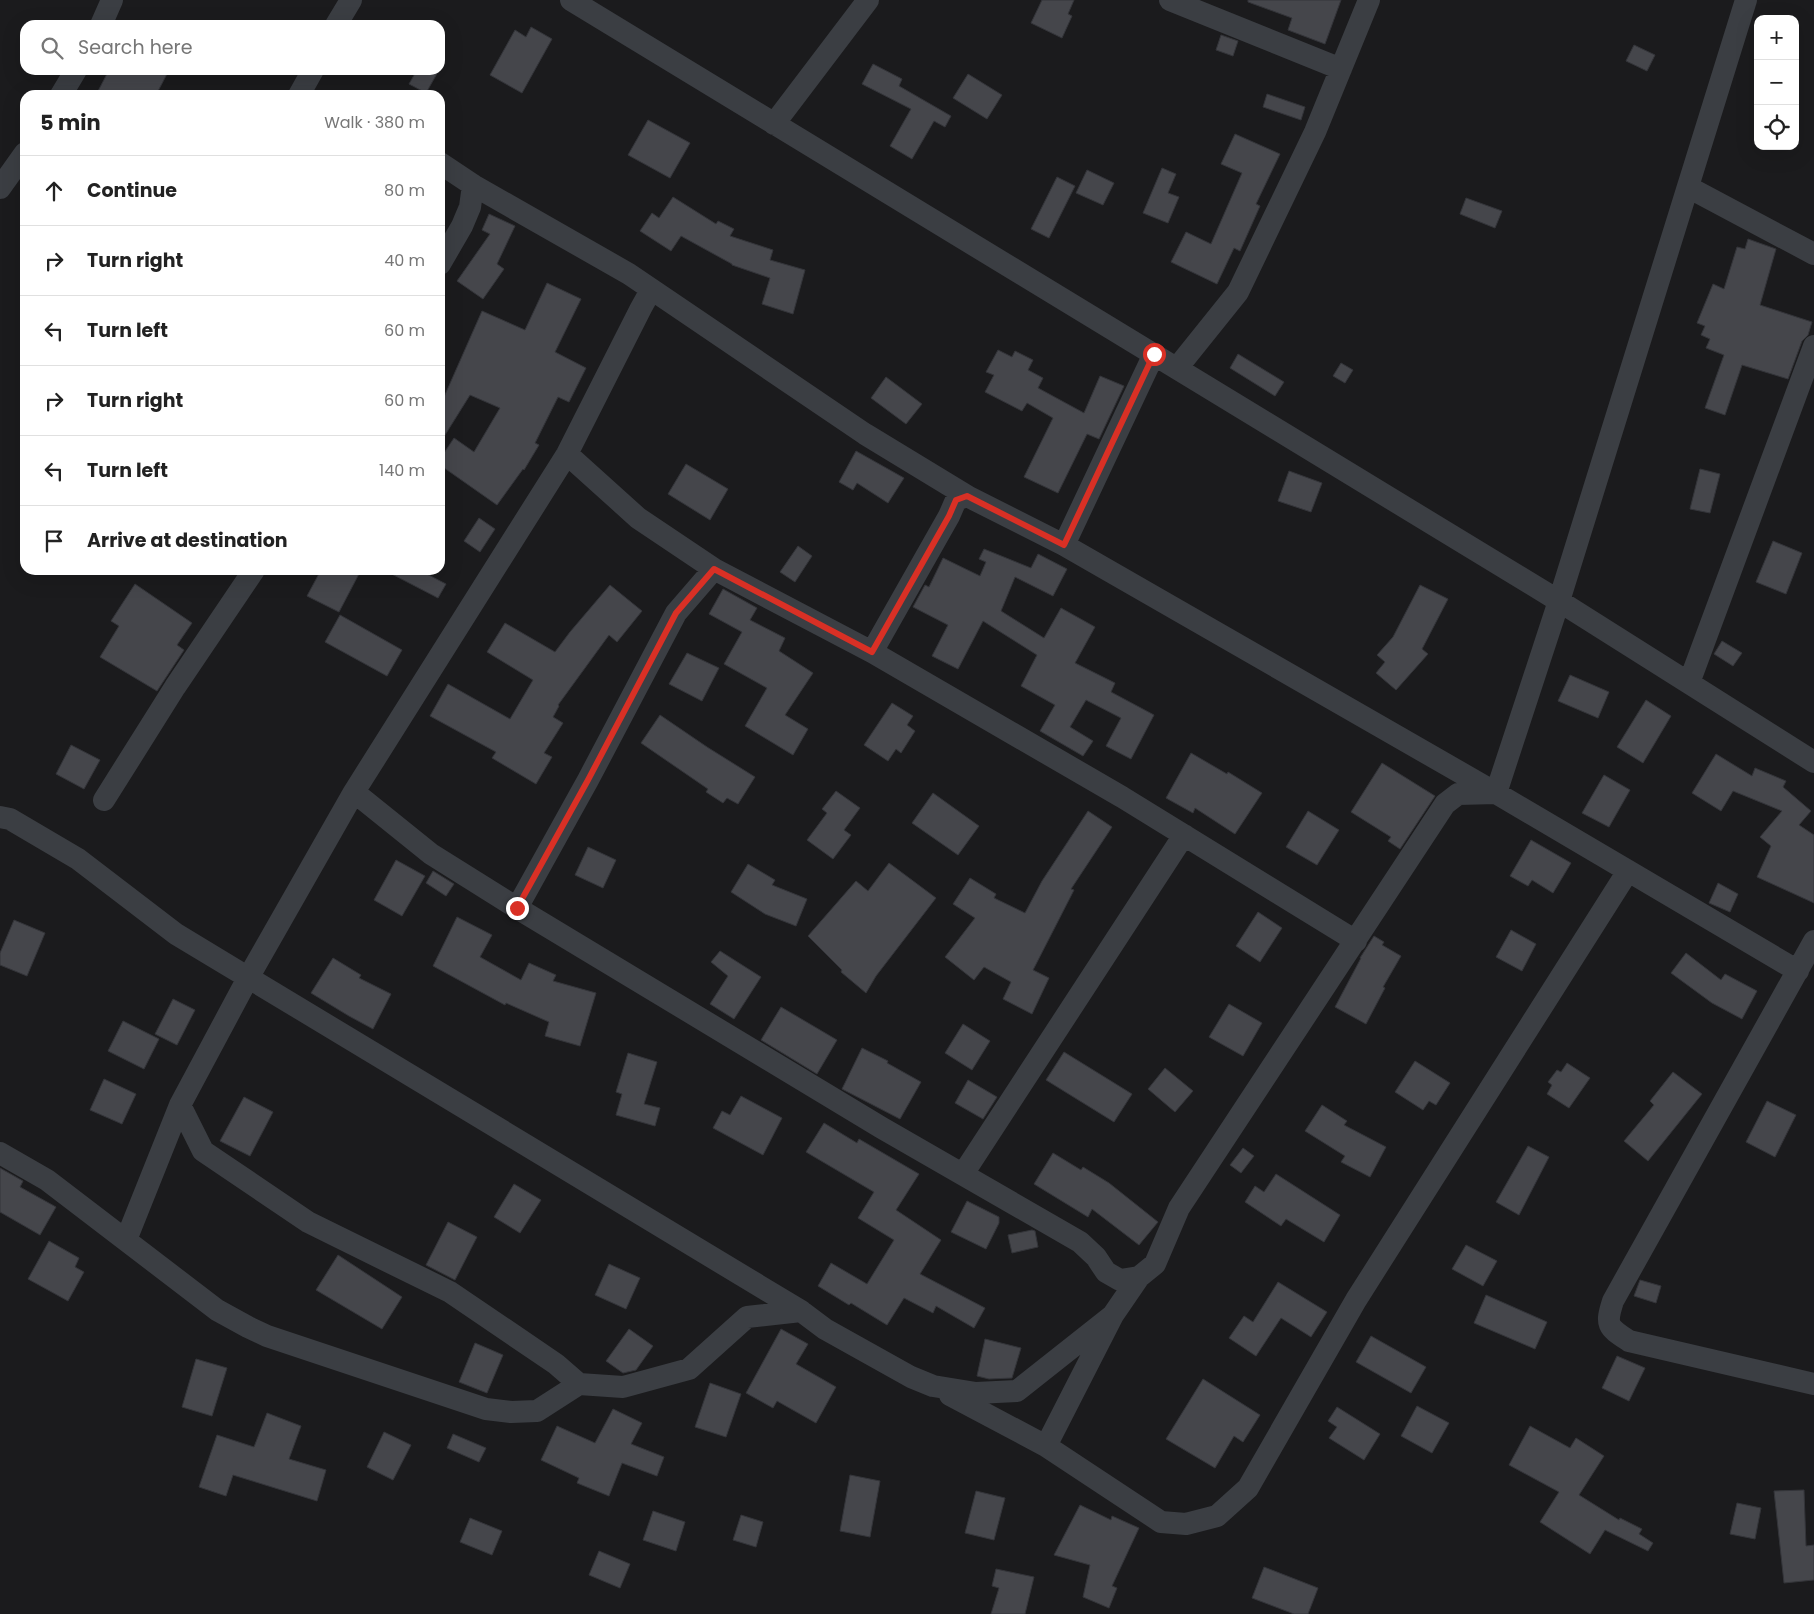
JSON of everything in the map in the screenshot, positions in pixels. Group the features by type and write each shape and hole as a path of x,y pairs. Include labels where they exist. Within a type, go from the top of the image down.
{"street":[{"path":"103,20 112,0"},
{"path":"339,20 351,0"},
{"path":"571,0 1559,601 1814,762"},
{"path":"774,124 868,0"},
{"path":"1170,0 1341,69"},
{"path":"1177,368 1238,292 1315,132 1369,0"},
{"path":"1496,794 1559,601 1746,0"},
{"path":"64,90 73,75"},
{"path":"306,90 311,75"},
{"path":"0,188 20,160"},
{"path":"445,165 473,185 629,274 865,434 967,496 1064,545 1798,971"},
{"path":"445,255 462,226 470,207 473,185"},
{"path":"1688,187 1814,254"},
{"path":"126,1240 180,1105 248,978 354,792 567,454 651,290"},
{"path":"1689,683 1814,346"},
{"path":"1064,545 1154,354"},
{"path":"567,454 638,518 714,569 872,652 1122,797 1356,941"},
{"path":"872,652 949,516 956,500 967,496"},
{"path":"517,908 588,780 676,613 714,569"},
{"path":"104,800 175,687 251,575"},
{"path":"354,792 431,854 517,908 882,1128 1080,1242 1096,1257 1106,1272 1120,1280 1140,1277"},
{"path":"1046,1446 1113,1315 1140,1277 1155,1264 1179,1208 1446,804 1458,794 1496,794"},
{"path":"0,817 10,819 78,859 176,934 801,1311 825,1328 911,1377 933,1386 1046,1446 1162,1522 1186,1524 1217,1516 1248,1488 1356,1300 1628,871"},
{"path":"963,1174 1184,835"},
{"path":"1814,941 1613,1301 1608,1317 1612,1330 1629,1341 1814,1384"},
{"path":"180,1105 203,1151 308,1222 450,1292 556,1364 579,1384"},
{"path":"0,1153 47,1180 217,1310 248,1327 267,1336 486,1409 511,1412 536,1411 579,1384 623,1387 689,1368 746,1317 801,1311"},
{"path":"933,1386 976,1393 1017,1391 1113,1315"}],"building":[{"path":"1042,0 1074,0 1068,14 1072,16 1062,38 1031,23"},
{"path":"1248,0 1341,0 1325,44 1288,30 1292,18 1248,2"},
{"path":"531,27 552,39 522,93 490,75 515,30 526,37"},
{"path":"1221,35 1238,41 1233,56 1216,50"},
{"path":"1634,45 1655,55 1647,71 1626,61"},
{"path":"873,64 902,79 899,86 951,116 945,127 934,121 912,159 890,146 911,109 862,84"},
{"path":"968,74 1002,95 987,119 953,98"},
{"path":"106,75 166,75 159,90 99,90"},
{"path":"414,75 436,75 428,90 420,90 409,84"},
{"path":"1267,94 1305,107 1301,120 1263,107"},
{"path":"648,120 690,143 670,178 628,155"},
{"path":"1235,134 1280,154 1256,204 1260,206 1240,251 1234,248 1217,284 1171,262 1186,232 1211,244 1242,173 1221,164"},
{"path":"1162,168 1176,174 1168,193 1179,197 1168,223 1143,213"},
{"path":"1087,170 1114,183 1103,205 1076,193"},
{"path":"1057,177 1075,186 1049,238 1031,229"},
{"path":"673,197 716,224 718,221 734,229 730,236 773,250 770,260 805,270 793,314 762,304 770,278 732,265 681,236 671,251 640,231 652,213 659,218"},
{"path":"1466,198 1502,211 1495,228 1460,214"},
{"path":"489,214 515,226 497,264 504,269 483,299 457,281 490,234 482,230"},
{"path":"1748,239 1776,249 1760,305 1812,322 1808,335 1802,341 1788,379 1742,365 1725,415 1705,408 1724,355 1706,348 1710,339 1701,335 1705,326 1697,323 1713,284 1724,289 1737,247 1745,249"},
{"path":"547,283 581,299 555,352 586,368 569,402 558,397 535,443 539,445 524,470 497,505 445,469 445,452 454,438 474,452 500,408 470,395 445,435 445,395 482,311 525,330"},
{"path":"998,350 1012,357 1015,351 1033,360 1028,370 1043,378 1038,388 1084,413 1100,376 1124,386 1099,439 1087,434 1058,493 1024,477 1053,418 1027,403 1022,411 985,392 994,375 986,372"},
{"path":"1238,354 1284,382 1275,396 1230,368"},
{"path":"1341,363 1353,370 1345,383 1333,376"},
{"path":"886,377 922,404 906,424 871,398"},
{"path":"856,451 904,478 888,503 857,483 853,490 839,482"},
{"path":"686,464 728,489 710,520 668,494"},
{"path":"1700,469 1720,474 1710,513 1690,509"},
{"path":"1289,471 1322,483 1311,512 1278,501"},
{"path":"479,518 495,529 480,552 464,541"},
{"path":"1773,541 1802,553 1786,594 1756,582"},
{"path":"798,546 812,556 795,582 780,572"},
{"path":"984,549 1031,568 1038,554 1067,569 1053,596 1015,577 1001,611 1044,638 1061,608 1095,627 1075,663 1115,683 1111,692 1154,715 1131,759 1106,746 1121,718 1086,700 1070,727 1093,741 1083,756 1040,731 1055,705 1021,686 1037,655 983,621 958,669 932,656 948,625 913,607 925,585 929,587 943,558 980,576 986,562 979,559"},
{"path":"318,575 358,575 339,612 307,596"},
{"path":"394,575 429,575 446,584 438,598"},
{"path":"135,584 192,623 177,645 184,650 157,691 100,657 119,626 111,621"},
{"path":"610,585 642,611 617,642 609,635 558,705 553,717 563,723 544,753 552,757 536,784 492,758 496,752 430,716 448,684 510,719 533,680 487,652 505,623 555,652"},
{"path":"1420,585 1448,599 1422,649 1428,654 1396,690 1376,673 1385,662 1377,655 1393,637"},
{"path":"723,589 757,608 750,620 785,638 779,651 813,673 785,715 808,729 793,755 745,726 767,688 724,664 742,632 709,614"},
{"path":"340,615 402,650 387,676 325,642"},
{"path":"1722,641 1742,653 1733,666 1714,654"},
{"path":"687,653 719,668 702,701 669,684"},
{"path":"1570,675 1609,692 1598,718 1558,701"},
{"path":"1646,700 1671,716 1643,763 1617,747"},
{"path":"892,703 913,716 907,725 915,731 901,753 896,749 888,761 864,745"},
{"path":"660,715 755,777 738,804 727,798 723,803 706,792 708,789 641,743"},
{"path":"71,745 100,760 84,789 56,774"},
{"path":"1191,753 1227,774 1228,772 1262,793 1235,834 1195,808 1193,813 1166,798"},
{"path":"1716,754 1752,776 1755,768 1786,781 1783,787 1811,811 1799,825 1814,835 1814,903 1757,877 1771,846 1760,837 1782,811 1733,791 1721,811 1692,793"},
{"path":"1382,763 1435,796 1400,849 1388,841 1391,837 1351,812"},
{"path":"1604,775 1630,790 1609,827 1582,813"},
{"path":"836,791 860,808 844,830 851,835 833,859 807,840 827,813 822,809"},
{"path":"933,793 979,826 958,855 912,823"},
{"path":"1088,811 1112,827 1071,889 1074,890 1033,970 1049,978 1032,1014 1003,999 1011,982 984,967 974,980 945,957 975,918 953,904 970,878 996,894 994,898 1025,913 1042,881"},
{"path":"1308,811 1339,830 1317,865 1286,847"},
{"path":"1531,840 1571,863 1553,893 1532,880 1528,886 1510,876"},
{"path":"588,847 616,860 603,888 575,875"},
{"path":"396,860 425,876 402,916 374,900"},
{"path":"889,863 936,898 876,976 866,993 841,972 842,970 808,936 856,881 868,891"},
{"path":"748,864 775,880 772,885 807,899 796,926 765,914 731,892"},
{"path":"433,871 454,884 446,896 426,883"},
{"path":"1718,883 1738,894 1730,912 1709,903"},
{"path":"1258,912 1282,928 1260,962 1236,946"},
{"path":"457,917 492,935 480,957 521,980 529,963 556,975 553,981 596,993 580,1046 545,1036 549,1022 506,1003 505,1005 433,966"},
{"path":"14,920 45,933 27,976 0,965 0,953"},
{"path":"1511,930 1536,944 1522,971 1496,957"},
{"path":"1374,936 1384,942 1382,945 1401,956 1383,987 1385,988 1366,1024 1335,1007 1360,958"},
{"path":"720,951 761,977 734,1019 710,1004 728,976 711,962"},
{"path":"1686,953 1721,980 1725,974 1757,991 1742,1019 1712,1003 1671,973"},
{"path":"333,958 361,975 359,978 391,994 373,1029 311,993"},
{"path":"173,999 195,1010 177,1045 155,1034"},
{"path":"1229,1004 1262,1023 1243,1056 1209,1037"},
{"path":"781,1007 837,1040 817,1074 761,1040"},
{"path":"123,1021 159,1039 144,1069 108,1051"},
{"path":"963,1024 990,1041 972,1070 945,1053"},
{"path":"862,1048 888,1061 887,1063 921,1082 900,1119 842,1089"},
{"path":"1064,1052 1132,1094 1114,1122 1046,1080"},
{"path":"628,1053 657,1062 644,1104 660,1108 655,1126 616,1115 622,1094 616,1092"},
{"path":"1415,1061 1450,1083 1436,1105 1429,1101 1423,1110 1395,1092"},
{"path":"1567,1063 1590,1078 1569,1108 1547,1094 1552,1085 1548,1082 1557,1070 1561,1072"},
{"path":"1165,1068 1193,1091 1175,1112 1148,1089"},
{"path":"1673,1072 1702,1094 1648,1161 1624,1141 1654,1105 1650,1101"},
{"path":"104,1079 136,1094 122,1124 90,1110"},
{"path":"968,1080 997,1097 983,1119 955,1103"},
{"path":"741,1096 782,1118 763,1155 713,1128 722,1111 730,1115"},
{"path":"244,1097 273,1112 250,1156 220,1141"},
{"path":"1767,1101 1796,1115 1775,1157 1746,1142"},
{"path":"1322,1105 1347,1121 1344,1125 1386,1147 1370,1177 1341,1162 1345,1156 1305,1131"},
{"path":"824,1123 857,1143 859,1139 919,1174 896,1210 941,1240 920,1274 985,1308 974,1328 936,1306 933,1313 904,1298 887,1325 818,1286 831,1263 867,1284 894,1240 858,1218 874,1192 806,1152"},
{"path":"1528,1146 1549,1157 1519,1215 1496,1202"},
{"path":"1243,1148 1254,1156 1241,1173 1230,1165"},
{"path":"1053,1153 1081,1170 1083,1167 1109,1183 1158,1222 1139,1245 1092,1209 1088,1217 1034,1184"},
{"path":"0,1168 23,1181 20,1187 56,1207 40,1235 0,1212"},
{"path":"1276,1174 1340,1215 1324,1242 1286,1219 1281,1226 1245,1202 1255,1186 1264,1192"},
{"path":"514,1184 541,1200 520,1233 494,1217"},
{"path":"967,1201 999,1217 999,1223 986,1249 951,1232"},
{"path":"448,1222 477,1237 455,1280 426,1265"},
{"path":"1035,1231 1038,1247 1012,1253 1008,1235"},
{"path":"49,1241 79,1258 75,1267 84,1272 68,1301 28,1279"},
{"path":"1466,1245 1497,1261 1483,1286 1452,1269"},
{"path":"338,1255 402,1297 382,1329 316,1290"},
{"path":"609,1264 640,1278 626,1309 595,1295"},
{"path":"1640,1280 1661,1286 1656,1303 1634,1296"},
{"path":"1278,1282 1327,1312 1311,1337 1281,1318 1256,1356 1229,1338 1244,1316 1253,1322"},
{"path":"1486,1295 1547,1322 1535,1349 1474,1323"},
{"path":"629,1329 653,1346 636,1370 623,1373 606,1361"},
{"path":"781,1329 808,1344 796,1364 836,1387 816,1423 777,1401 773,1408 746,1393"},
{"path":"1371,1336 1426,1367 1411,1393 1356,1362"},
{"path":"985,1339 1021,1348 1012,1378 989,1379 977,1376"},
{"path":"475,1343 503,1355 487,1393 459,1382"},
{"path":"1617,1356 1645,1368 1629,1401 1602,1388"},
{"path":"196,1359 227,1368 212,1416 182,1407"},
{"path":"1203,1379 1260,1415 1243,1442 1234,1436 1215,1468 1166,1439"},
{"path":"710,1383 741,1394 726,1437 695,1427"},
{"path":"1417,1406 1449,1423 1432,1453 1401,1436"},
{"path":"1337,1407 1380,1434 1364,1460 1329,1438 1337,1427 1328,1421"},
{"path":"613,1409 642,1423 631,1444 664,1457 657,1476 622,1463 609,1496 577,1483 579,1478 541,1460 557,1426 595,1443"},
{"path":"267,1413 301,1426 289,1459 326,1470 317,1501 233,1475 226,1496 199,1487 217,1435 254,1447"},
{"path":"1530,1426 1570,1448 1576,1438 1604,1456 1579,1495 1619,1520 1620,1518 1642,1529 1639,1534 1653,1543 1648,1551 1605,1530 1590,1554 1540,1522 1559,1492 1509,1465"},
{"path":"384,1432 411,1445 393,1480 367,1467"},
{"path":"453,1434 486,1448 479,1462 447,1448"},
{"path":"850,1475 880,1481 870,1537 840,1531"},
{"path":"1804,1490 1806,1546 1814,1545 1814,1580 1784,1583 1774,1491"},
{"path":"976,1491 1005,1498 994,1540 965,1533"},
{"path":"1737,1503 1761,1508 1755,1539 1730,1534"},
{"path":"1080,1505 1111,1520 1112,1516 1139,1528 1112,1586 1117,1588 1109,1608 1083,1597 1090,1565 1054,1555"},
{"path":"653,1511 685,1522 676,1551 643,1540"},
{"path":"741,1515 763,1522 756,1547 733,1540"},
{"path":"470,1518 502,1531 492,1555 460,1542"},
{"path":"599,1551 630,1564 620,1588 589,1575"},
{"path":"1264,1567 1318,1588 1308,1614 1294,1614 1252,1598"},
{"path":"996,1569 1034,1577 1025,1614 991,1614 999,1588 992,1586"}],"route":[{"path":"517,908 588,780 676,613 714,569 872,652 949,516 956,500 967,496 1064,545 1154,354"}]}
